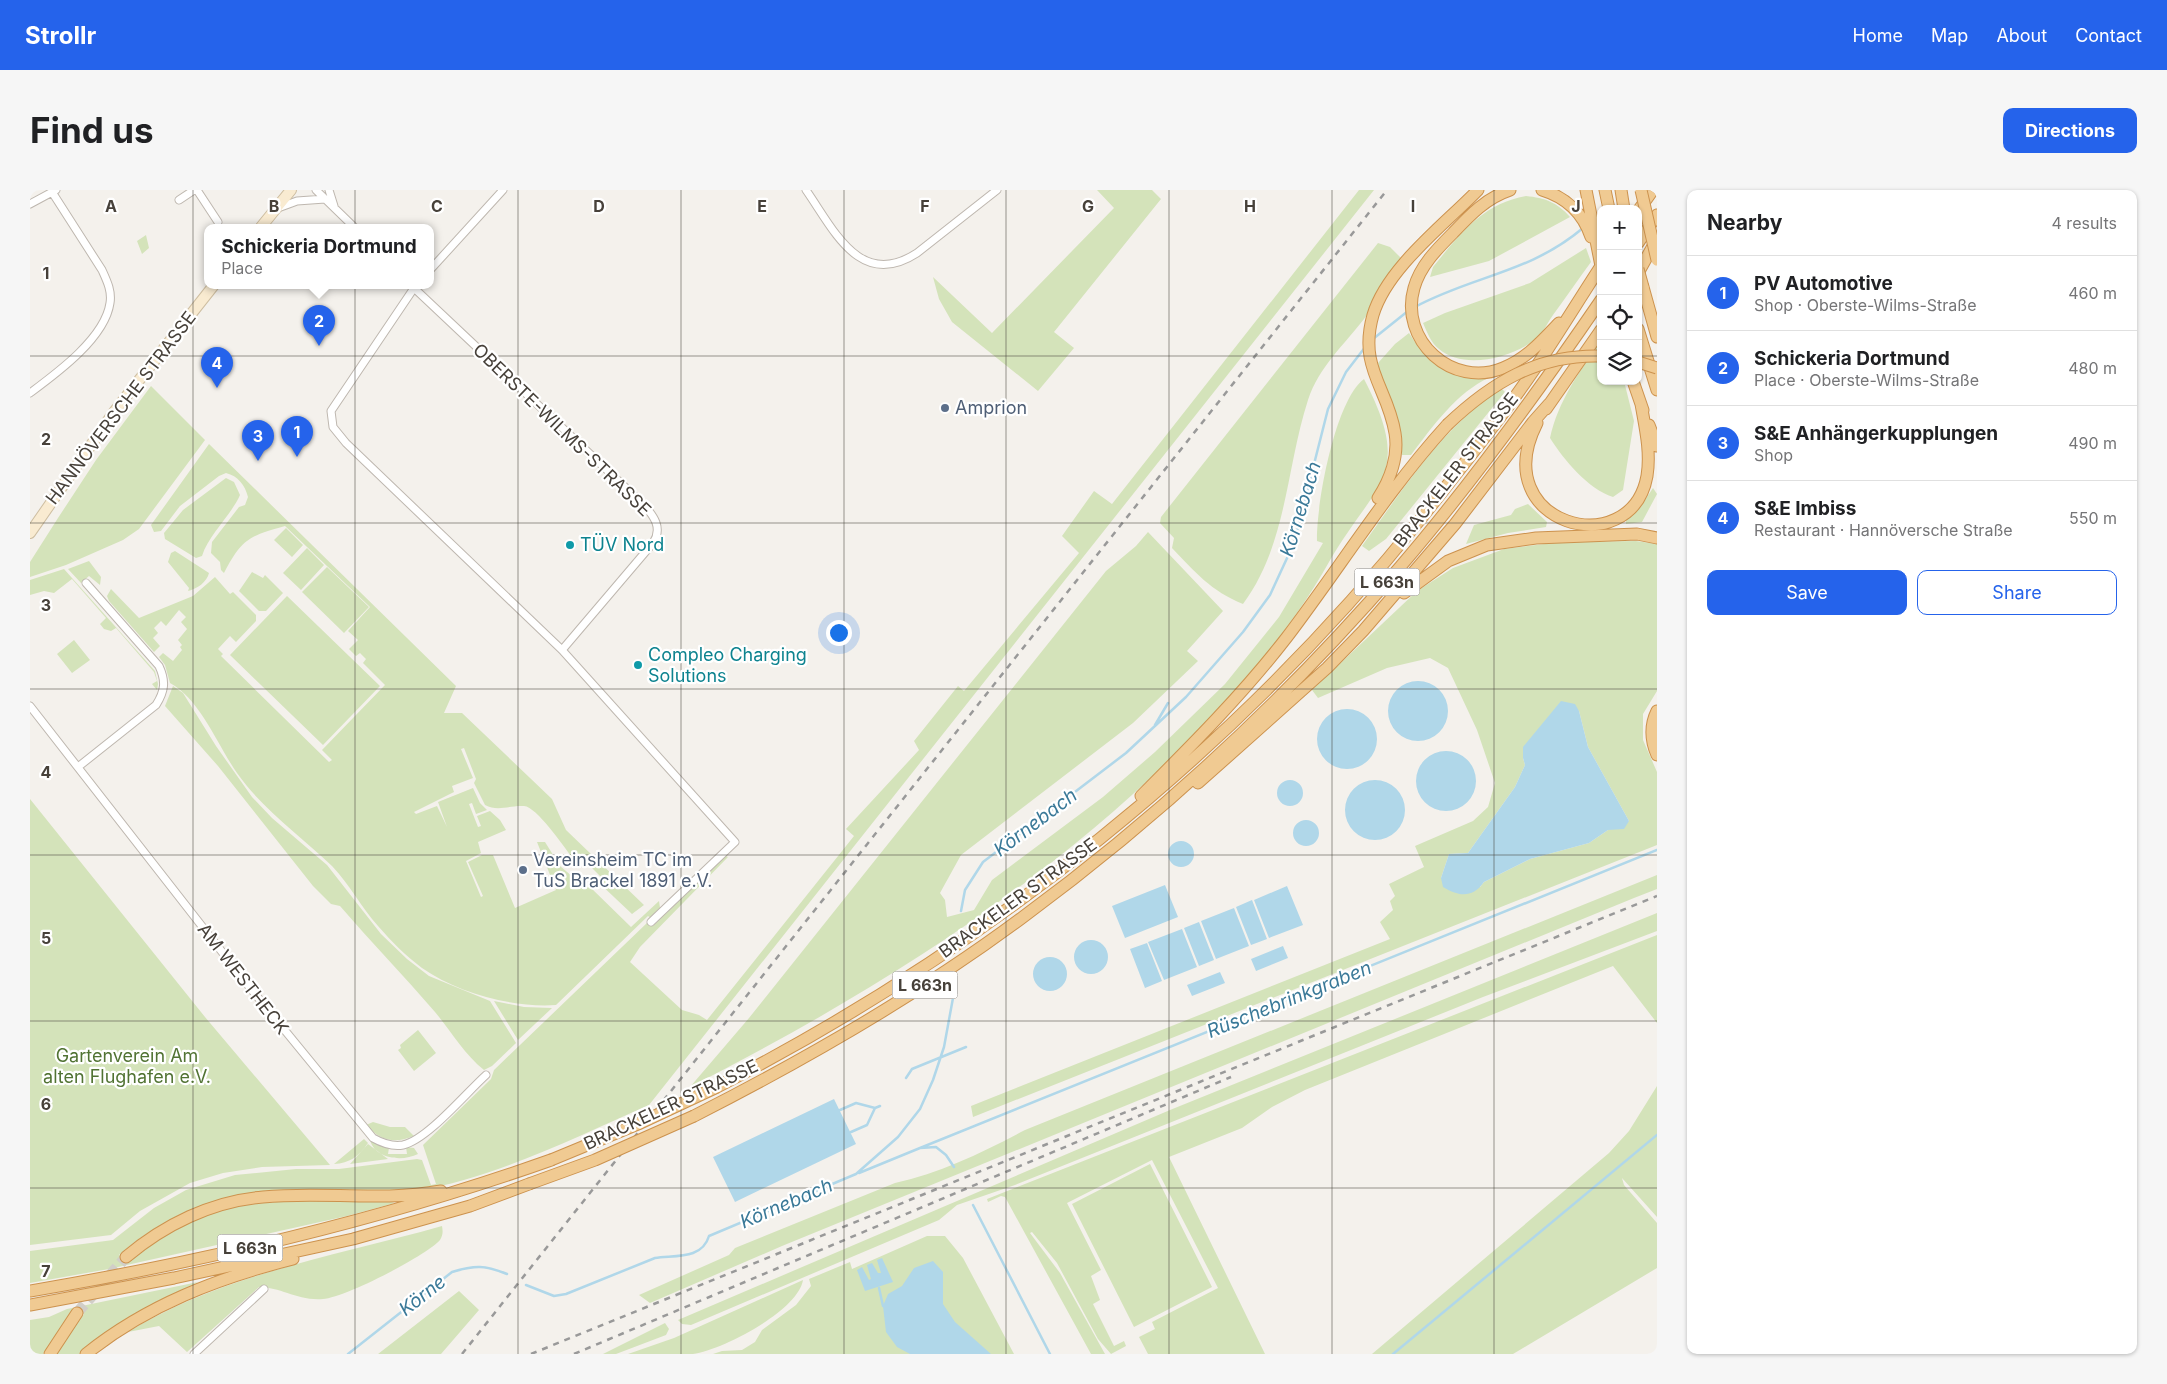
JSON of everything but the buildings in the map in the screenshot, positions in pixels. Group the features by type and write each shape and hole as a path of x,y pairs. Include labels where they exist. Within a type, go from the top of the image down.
{"highway":[{"path":"1366,524 1370,512 1385,488 1395,456 1395,433 1370,357 1370,330 1374,315 1394,277 1478,190"},
{"path":"1510,190 1491,198 1475,210 1431,257 1416,280 1412,298 1412,316 1421,340 1432,355 1448,366 1475,374 1489,372 1502,369 1528,354 1572,309"},
{"path":"1542,190 1558,196 1577,211 1585,223 1597,252"},
{"path":"1605,190 1608,205"},
{"path":"1620,190 1623,205"},
{"path":"1641,190 1657,260"},
{"path":"1642,205 1652,190"},
{"path":"1586,193 1597,250"},
{"path":"1642,237 1657,215"},
{"path":"1642,265 1657,239"},
{"path":"1642,268 1657,252"},
{"name":"BRACKELER STRASSE","path":"30,1291 126,1274 264,1245 408,1207 551,1160 638,1124 717,1087 806,1039 895,986 1011,908 1100,839 1159,790 1241,715 1357,593 1421,518 1481,442 1551,344 1597,272"},
{"path":"1642,284 1657,337"},
{"name":"BRACKELER STRASSE","path":"30,1305 155,1282 353,1239 470,1206 595,1160 694,1116 791,1065 912,994 1028,914 1070,882 1245,729 1369,602 1432,528 1487,459 1597,305"},
{"path":"1597,336 1536,424 1528,448 1526,468 1530,484 1537,499 1556,517 1577,524 1592,525 1619,516 1634,504 1646,477 1648,460 1641,404"},
{"path":"1641,340 1657,390"},
{"path":"1100,839 1187,751 1288,636 1366,524 1415,460 1447,425 1487,390 1526,368 1565,358 1597,356"},
{"path":"1642,363 1657,368"},
{"path":"1634,385 1657,446"},
{"path":"1136,826 1167,809 1327,668 1384,607 1456,524 1532,422 1549,404"},
{"path":"1384,607 1448,561 1487,545 1536,538 1637,534 1657,538"},
{"path":"1657,711 1652,727 1652,739 1657,755"},
{"path":"126,1257 158,1233 194,1214 243,1200 279,1196 395,1197 488,1182"},
{"path":"86,1354 148,1312 184,1294 257,1268 328,1250 353,1239"},
{"path":"50,1354 77,1312"}],"main road":[{"path":"263,224 291,190"},
{"name":"HANNÖVERSCHE STRASSE","path":"30,533 114,412 211,289"}],"street":[{"path":"179,200 196,190 218,222"},
{"path":"316,190 351,224"},
{"path":"329,190 334,207"},
{"path":"434,266 503,190"},
{"path":"806,190 847,248 856,257 866,262 887,266 907,260 997,190"},
{"path":"30,204 54,191 102,270 109,287 110,302 105,321 76,355 30,393"},
{"path":"275,209 297,201 325,199"},
{"name":"OBERSTE-WILMS-STRASSE","path":"412,289 335,403 331,411 333,426 342,439 562,650 735,842 651,922"},
{"name":"OBERSTE-WILMS-STRASSE","path":"417,289 642,504 654,518 658,532 653,543 562,650"},
{"path":"78,767 156,705 163,694 165,681 159,666 86,582"},
{"name":"AM WESTHECK","path":"30,706 251,989 373,1138 392,1145 401,1145 416,1140 486,1075"},
{"path":"194,1354 264,1289"}],"green space":[{"path":"1097,190 1152,190 1161,199 1054,332 1074,348 1038,391 952,322 939,299 933,277 992,333 1114,208"},
{"path":"1359,190 1374,190 649,1105 505,1167 446,1185 416,1191 391,1193 290,1192 263,1194 212,1204 187,1212 164,1223 119,1255 133,1259 179,1226 204,1216 255,1204 282,1201 374,1200 395,1203 347,1216 109,1269 30,1283 30,1251 113,1240 154,1208 186,1190 235,1175 296,1169 339,1169 417,1159 422,1160 431,1185 436,1184 423,1145 491,1079 494,1070 648,922 653,926 726,856 728,857 640,947 630,962 682,1010 699,1015 707,1020 854,836 846,829 919,750 914,741 958,686 964,691 1079,553 1062,536 1094,491 1112,504"},
{"path":"1526,196 1550,202 1570,217 1489,261 1430,277 1433,267 1473,222 1497,206"},
{"path":"146,235 149,248 142,254 137,241"},
{"path":"1378,243 1390,247 1401,258 1375,295 1366,316 1325,367 1313,388 1301,426 1284,505 1269,557 1258,581 1243,604 1213,587 1196,573 1172,548 1174,538 1160,523 1161,517"},
{"path":"1586,248 1591,262 1542,332 1528,344 1504,355 1476,360 1450,356 1436,347 1431,341 1423,323 1445,313 1530,283"},
{"path":"1409,333 1425,354 1442,367 1464,375 1490,377 1466,392 1456,401 1411,455 1402,455 1399,431 1378,363 1395,344"},
{"path":"1597,346 1597,385 1625,385 1634,421 1623,490 1613,497 1586,481 1577,473 1550,438 1558,411"},
{"path":"1364,379 1379,412 1387,438 1387,459 1383,477 1374,495 1286,628 1255,668 1202,727 1146,782 1087,834 1025,883 961,928 896,971 828,1012 690,1087 749,1018 1106,571 1136,546 1148,532 1223,611 1187,651 1198,661 1133,723 961,855 940,893 945,900 947,917 974,910 992,880 1103,797 1155,752 1225,684 1279,617 1323,543 1317,541 1318,525 1329,455 1344,408"},
{"path":"151,386 205,440 139,529 123,540 66,565 30,577 30,562 96,460"},
{"path":"1501,388 1505,392 1386,539 1369,551 1362,546 1408,482 1442,441 1480,404"},
{"path":"209,444 456,686 444,713 462,713 552,799 566,830 644,905 632,914 597,881 601,877 577,853 572,857 543,820 529,808 519,806 495,808 485,805 474,783 476,779 464,748 461,749 473,778 452,786 454,792 414,812 416,814 437,806 447,827 438,802 473,788 480,803 487,810 476,814 472,803 469,804 478,827 481,826 477,816 490,811 500,820 506,830 478,842 481,853 466,861 481,897 483,896 468,862 482,855 493,855 515,908 556,890 537,842 545,842 560,866 586,888 589,886 631,927 659,901 660,908 651,918 648,916 556,1005 522,1004 486,997 436,977 404,953 372,919 332,866 258,799 237,773 199,711 181,690 170,683 165,665 159,657 163,653 173,661 182,650 180,647 182,645 178,640 187,629 181,622 186,617 179,610 166,626 161,621 154,628 158,633 153,638 160,646 154,652 109,601 107,596 111,589 139,618 193,596 215,577 230,594 233,592 256,615 256,621 236,642 230,636 218,649 223,654 221,656 329,762 332,760 322,750 385,685 363,663 366,659 360,653 356,656 349,649 358,640 348,631 370,607 285,526 248,540 236,553 224,573 221,570 220,562 211,553 212,542 239,507 245,505 248,497 243,485 234,476 226,473 219,476 180,506 161,531 154,532 151,525"},
{"path":"226,478 234,482 240,495 231,511 209,540 202,556 196,558 165,539 164,533 183,510"},
{"path":"1653,488 1657,494 1642,522 1626,524 1626,520 1639,509"},
{"path":"1528,504 1547,522 1546,527 1508,533 1466,544 1474,525 1511,515 1515,509"},
{"path":"286,528 303,545 292,557 274,540"},
{"path":"1636,541 1657,544 1657,691 1643,714 1643,740 1657,772 1657,845 973,1117 971,1106 1390,939 1380,922 1393,910 1390,901 1395,896 1389,884 1424,867 1415,846 1473,821 1488,807 1495,783 1477,730 1448,668 1430,658 1387,668 1318,698 1312,690 1417,591 1453,568 1504,549 1560,542","holes":["1561,702 1579,711 1588,747 1629,821 1608,830 1589,843 1530,859 1484,882 1480,887 1441,878 1449,854 1468,853 1515,787 1525,765 1523,758 1524,747"]},
{"path":"307,548 324,565 301,590 283,573"},
{"path":"175,551 209,573 204,582 195,589 188,591 189,588 168,562 171,553"},
{"path":"89,561 101,577 100,585 89,576 81,583 68,569"},
{"path":"327,567 369,607 344,633 302,592"},
{"path":"64,569 155,671 158,684 157,690 152,684 157,681 154,672 116,628 111,631 104,629 100,624 106,618 72,579 54,593 44,591 30,595 30,580"},
{"path":"252,572 263,578 265,575 283,593 266,611 259,611 239,591"},
{"path":"287,596 380,686 323,745 230,655"},
{"path":"74,640 90,660 72,673 57,654"},
{"path":"173,686 183,693 216,746 252,797 272,818 327,865 381,934 407,959 429,976 490,1001 516,1043 492,1066 484,1070 477,1064 435,1012 340,906 331,904 313,886 218,766 165,706"},
{"name":"Gartenverein Am alten Flughafen e.V.","path":"30,799 205,1017 330,1165 262,1167 223,1173 190,1183 140,1211 111,1235 30,1245"},
{"path":"1657,875 1657,889 782,1246 650,1303 639,1295 729,1255 735,1248 895,1183 945,1168 978,1154 1025,1130"},
{"path":"1657,913 1657,931 1483,997 1015,1185 957,1205 939,1220 691,1325 682,1324 678,1320 1170,1110"},
{"path":"1657,935 1657,1023 1613,966 1305,1090 1272,1107 1242,1128 1169,1157 1265,1354 1148,1354 1139,1337 1155,1329 1152,1322 1218,1288 1152,1160 1067,1203 1101,1270 1091,1276 1100,1300 1093,1304 1114,1346 1124,1341 1126,1346 1111,1354 1098,1339 1057,1263 1032,1232 1030,1233 1060,1273 1105,1354 1091,1354 1005,1197 1001,1196 988,1202 987,1199"},
{"path":"494,1001 524,1007 552,1008 518,1040"},
{"path":"418,1030 436,1053 414,1071 398,1050 401,1048 400,1045"},
{"path":"1657,1086 1657,1217 1622,1178 1624,1185 1657,1223 1657,1268 1513,1354 1372,1354 1609,1153 1629,1131"},
{"path":"373,1122 390,1127 405,1127 414,1136 400,1140 388,1140 377,1135 366,1125"},
{"path":"364,1139 368,1143 357,1156 349,1161 334,1164"},
{"path":"370,1140 389,1148 388,1154 407,1154 406,1147 414,1148 418,1154 404,1158 383,1155 377,1151"},
{"path":"368,1144 388,1159 350,1164"},
{"path":"1150,1164 1212,1287 1134,1327 1072,1204"},
{"path":"442,1226 440,1240 419,1256 366,1284 333,1297 323,1299 305,1298 275,1289 259,1287 187,1352 159,1326 128,1332 164,1312 202,1295 241,1281 321,1257"},
{"path":"927,1236 945,1236 963,1258 1014,1354 713,1354 722,1351 742,1350 755,1342 762,1330 796,1305 811,1286 809,1279 850,1262 852,1269"},
{"path":"803,1280 798,1292 774,1316 722,1345 693,1354 628,1354 674,1338"},
{"path":"198,1282 132,1317 79,1354 56,1354 84,1314 71,1312 43,1354 30,1354 30,1320 49,1317 67,1309"},
{"path":"459,1291 479,1310 441,1354 378,1354"},
{"path":"665,1323 669,1329 666,1335 616,1354 603,1354"}],"water":[{"path":"1418,681 1435,686 1443,694 1448,711 1443,728 1435,736 1418,741 1401,736 1393,728 1388,711 1393,694 1401,686"},
{"path":"1561,701 1575,704 1579,711 1588,747 1629,821 1624,829 1608,830 1589,843 1530,859 1484,882 1475,891 1470,893 1459,894 1443,887 1441,878 1449,854 1468,853 1515,787 1525,765 1523,747"},
{"path":"1347,709 1364,714 1372,722 1377,739 1372,756 1364,764 1347,769 1330,764 1322,756 1317,739 1322,722 1330,714"},
{"path":"1446,751 1463,756 1471,764 1476,781 1471,798 1463,806 1446,811 1429,806 1421,798 1416,781 1421,764 1429,756"},
{"path":"1290,780 1299,784 1303,793 1299,802 1290,806 1281,802 1277,793 1281,784"},
{"path":"1375,780 1392,785 1400,793 1405,810 1400,827 1392,835 1375,840 1358,835 1350,827 1345,810 1350,793 1358,785"},
{"path":"1306,820 1315,824 1319,833 1315,842 1306,846 1297,842 1293,833 1297,824"},
{"path":"1181,841 1190,845 1194,854 1190,863 1181,867 1172,863 1168,854 1172,845"},
{"path":"1165,885 1178,917 1125,938 1112,906"},
{"path":"1287,886 1303,925 1269,938 1254,900"},
{"path":"1252,900 1267,939 1251,945 1236,907"},
{"path":"1234,908 1249,946 1216,959 1201,921"},
{"path":"1199,922 1214,960 1199,966 1184,928"},
{"path":"1182,929 1197,967 1164,980 1148,942"},
{"path":"1091,940 1098,941 1103,945 1107,950 1107,964 1103,969 1098,973 1091,974 1084,973 1079,969 1075,964 1074,957 1075,950 1079,945 1084,941"},
{"path":"1147,943 1162,981 1145,988 1130,949"},
{"path":"1283,946 1288,958 1256,971 1251,959"},
{"path":"1050,957 1057,958 1062,962 1066,967 1066,981 1062,986 1057,990 1050,991 1043,990 1038,986 1034,981 1033,974 1034,967 1038,962 1043,958"},
{"path":"1220,972 1225,983 1192,996 1187,985"},
{"path":"834,1099 856,1144 735,1202 713,1157"},
{"path":"882,1258 893,1282 865,1291 857,1270 862,1267 869,1280 871,1279 867,1265 872,1263 878,1273 881,1273 877,1260"},
{"path":"933,1261 943,1272 943,1304 955,1322 991,1354 910,1354 897,1347 886,1332 883,1306 888,1294 902,1286 914,1268"}],"waterway":[{"name":"Körnebach","path":"1415,307 1458,288 1522,265 1563,243 1583,228"},
{"name":"Körnebach","path":"1373,339 1408,311"},
{"name":"Körnebach","path":"961,911 965,890 983,862 1126,753 1186,697 1243,632 1270,595 1294,543 1328,409 1346,372 1366,346"},
{"path":"1155,725 1168,703"},
{"name":"Rüschebrinkgraben","path":"920,1148 1657,850"},
{"name":"Körnebach","path":"526,1285 554,1296 566,1294 655,1258 694,1253 705,1244 709,1236 856,1174 898,1137 920,1109 933,1080 944,1047 953,998"},
{"path":"906,1078 912,1069 966,1047"},
{"path":"840,1110 856,1103 875,1108 880,1106"},
{"path":"851,1132 867,1125 875,1108"},
{"path":"1393,1354 1657,1135"},
{"path":"859,1173 920,1148 936,1147 946,1155 954,1167"},
{"path":"973,1205 1050,1354"},
{"name":"Körne","path":"348,1354 452,1272 480,1267 507,1274"},
{"path":"879,1288 883,1306"}],"tunnel":[{"path":"77,1313 126,1257"}],"railway":[{"path":"462,1354 1387,190"},
{"path":"531,1354 1657,896"},
{"path":"574,1354 1231,1077"}],"place":[{"name":"Schickeria Dortmund","path":"319,346"},
{"name":"S&E Imbiss","path":"217,388"},
{"name":"Amprion","path":"945,408"},
{"name":"PV Automotive","path":"297,457"},
{"name":"S&E Anhängerkupplungen","path":"258,461"},
{"name":"TÜV Nord","path":"570,545"},
{"name":"Compleo Charging Solutions","path":"638,665"},
{"name":"Vereinsheim TC im TuS Brackel 1891 e.V.","path":"523,870"}]}
